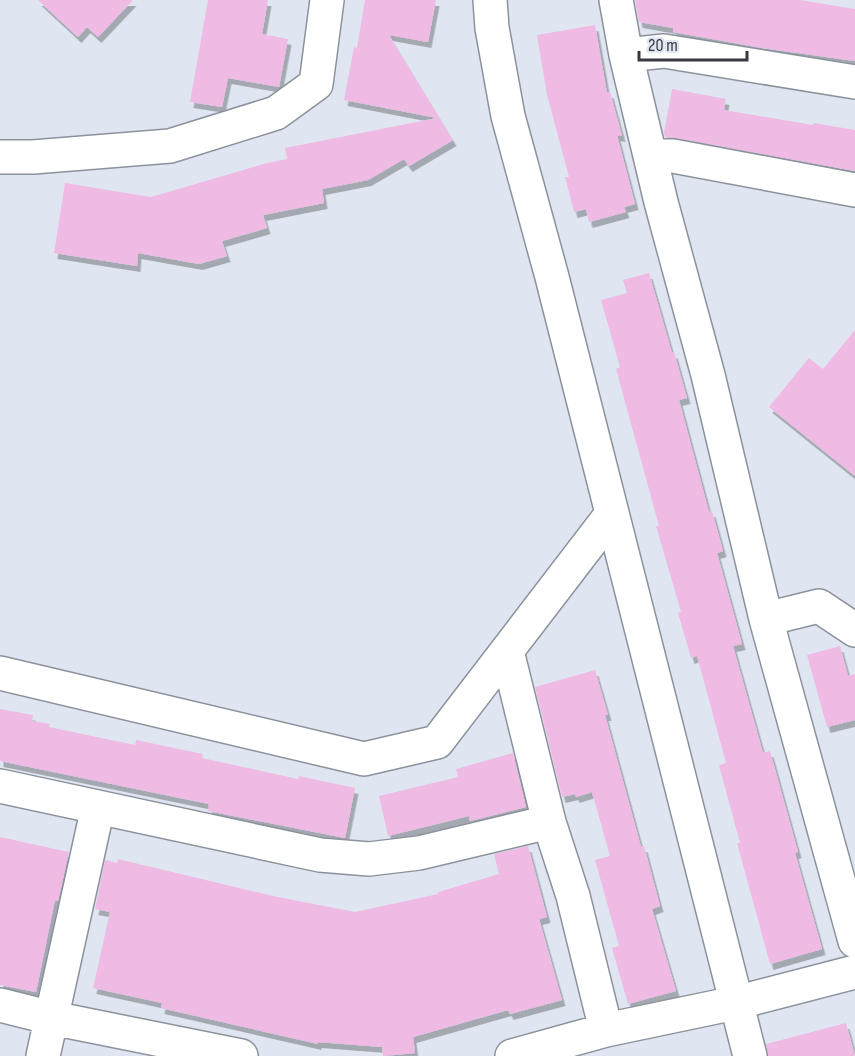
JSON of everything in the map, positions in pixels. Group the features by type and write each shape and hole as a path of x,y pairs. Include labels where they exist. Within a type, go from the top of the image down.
{"street":[{"path":"0,157 33,157 170,146 276,113 316,84 327,0"},
{"path":"490,0 492,28 508,116 552,277 750,1056"},
{"path":"616,0 626,55 650,156 708,375 766,619 855,940"},
{"path":"626,55 664,51 855,82"},
{"path":"650,156 673,156 855,190"},
{"path":"0,673 364,759 437,742 611,515"},
{"path":"766,619 819,606 855,630"},
{"path":"507,651 549,822 573,896 606,1030"},
{"path":"0,786 320,855 369,859 419,853 549,822"},
{"path":"43,1056 98,807"},
{"path":"512,1056 606,1030 735,1003 855,972"},
{"path":"0,1005 52,1018 241,1056"}],"building":[{"path":"38,0 133,0 98,37 87,27 78,37"},
{"path":"208,0 268,0 262,34 288,39 279,87 228,78 222,107 190,102"},
{"path":"365,0 436,0 428,42 389,35 453,140 409,166 404,159 368,180 322,189 324,203 263,215 267,228 222,241 227,256 199,264 138,253 137,266 54,253 65,183 151,197 287,159 285,148 437,118 344,100 354,47 357,48"},
{"path":"635,0 800,0 855,9 855,61 673,32 673,28 639,22"},
{"path":"595,25 607,93 610,92 622,136 617,135 635,204 624,207 626,212 589,222 586,209 574,212 565,177 569,177 547,95 537,35"},
{"path":"672,89 726,99 724,110 855,130 855,171 665,137"},
{"path":"649,273 687,398 679,400 709,512 712,511 723,551 717,553 742,644 733,646 763,753 770,751 822,949 770,964 737,843 740,843 719,765 726,763 697,656 691,658 678,613 681,612 656,526 659,526 616,369 620,367 601,300 627,293 623,280"},
{"path":"855,330 855,476 769,407 809,358 823,369"},
{"path":"840,646 848,676 855,674 855,720 827,727 807,655"},
{"path":"595,670 641,847 644,846 660,906 652,909 676,991 628,1004 612,948 619,946 595,860 610,856 592,792 576,797 575,794 562,797 535,687"},
{"path":"0,709 33,715 32,721 50,724 49,727 135,745 136,740 203,754 202,758 298,779 299,776 355,788 345,838 208,811 209,804 0,761"},
{"path":"513,753 526,807 470,821 469,816 388,836 379,796 458,777 456,769"},
{"path":"0,837 69,852 58,901 55,900 36,992 0,985"},
{"path":"528,846 547,917 539,919 562,1000 510,1014 508,1010 413,1037 415,1053 383,1056 382,1047 318,1042 318,1044 161,1008 162,1003 93,988 110,912 95,909 105,860 117,863 118,859 273,896 355,912 438,894 438,892 499,874 494,854"},
{"path":"846,1023 855,1056 768,1056 766,1044"}]}
